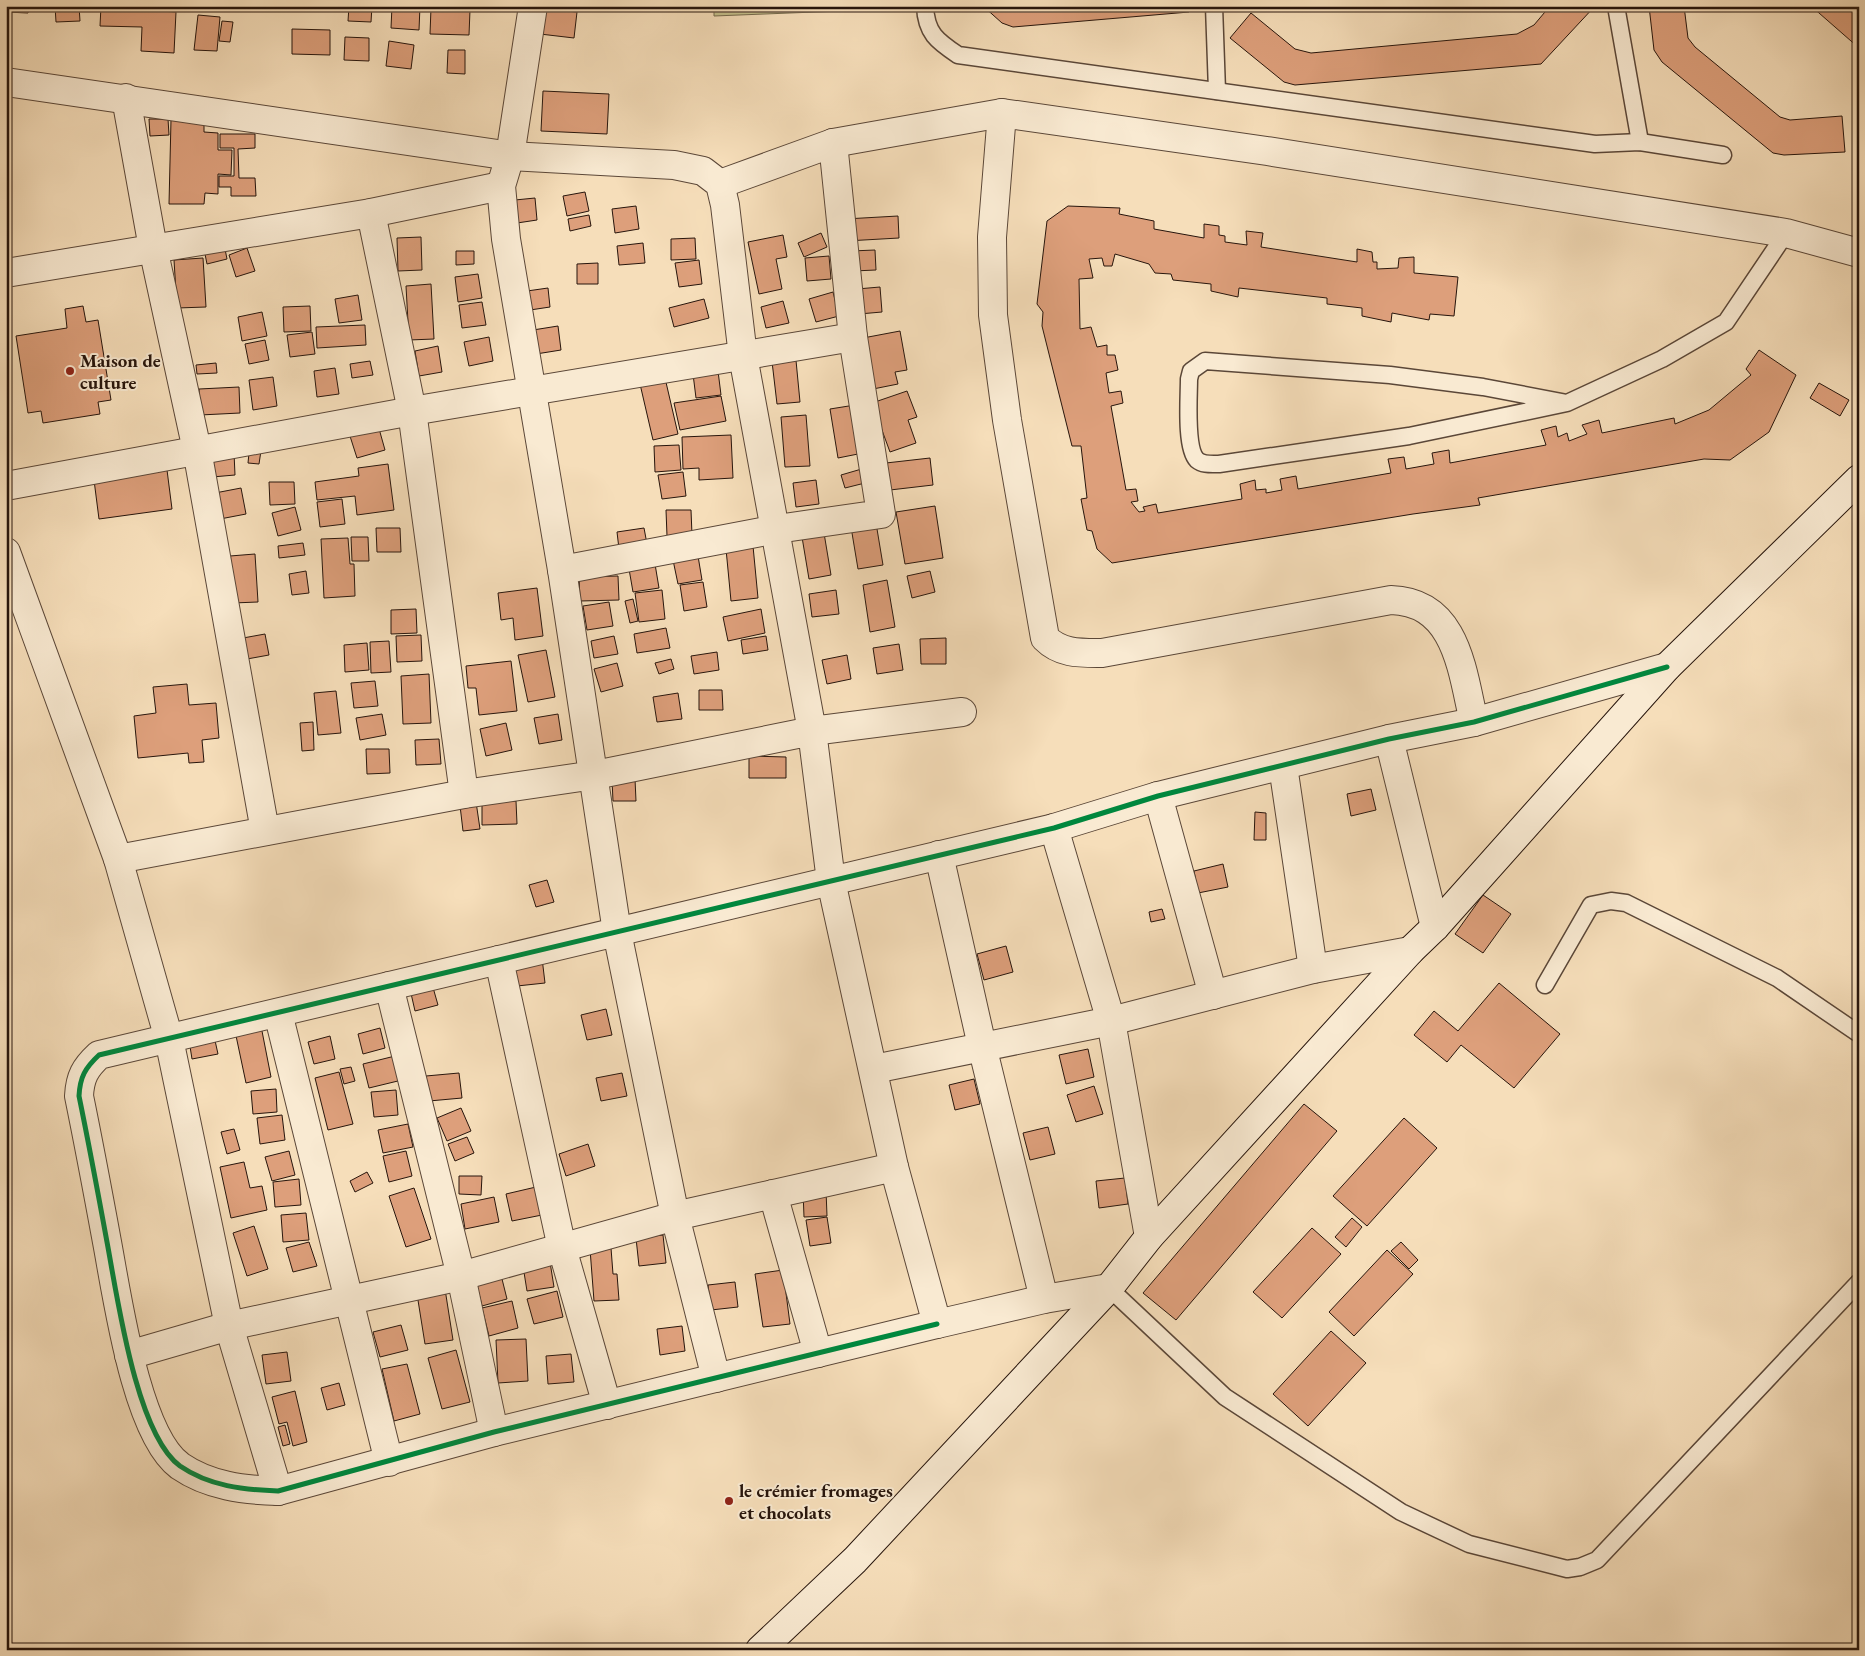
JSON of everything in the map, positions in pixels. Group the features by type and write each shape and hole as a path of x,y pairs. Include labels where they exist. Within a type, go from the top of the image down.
{"street":[{"path":"533,6 510,156 501,186 508,248 595,775 617,932 675,1216 716,1378"},
{"path":"6,82 126,98 510,156 674,165 703,171 720,184 744,356 812,731 832,881 894,1167 937,1324"},
{"path":"126,98 153,248 197,450 265,831"},
{"path":"720,184 833,143 1002,113 1268,151 1786,233 1859,253"},
{"path":"1002,113 992,238 993,315 1009,429 1045,638 1055,648 1076,653 1102,653 1391,600 1405,601 1425,608 1445,628 1458,653 1474,722"},
{"path":"562,570 776,529 880,514 853,337 833,143"},
{"path":"6,273 371,213 501,186"},
{"path":"371,213 412,412 464,794"},
{"path":"6,486 412,412 853,337"},
{"path":"760,1650 855,1560 1108,1288 1149,1237 1435,927 1667,667 1859,478"},
{"path":"6,552 118,859 169,1039 229,1326 278,1490"},
{"path":"1108,1288 1044,1298 937,1324 494,1432 278,1490 247,1490 214,1483 179,1465 160,1443 153,1428 128,1354 79,1096 80,1080 88,1065 99,1055 1054,828 1158,796 1389,739 1474,722 1667,667"},
{"path":"118,859 464,794 595,775 812,731 962,712"},
{"path":"1389,739 1435,927"},
{"path":"1284,766 1313,969"},
{"path":"1158,796 1212,995"},
{"path":"1054,828 1112,1021 1149,1237"},
{"path":"939,855 982,1046 1044,1298"},
{"path":"874,1069 1112,1021 1313,969 1410,952"},
{"path":"499,960 562,1248 607,1405"},
{"path":"388,986 460,1276 494,1432"},
{"path":"278,1013 388,1462"},
{"path":"128,1354 229,1326 460,1276 675,1216 894,1167"},
{"path":"773,1194 818,1353"}],"lane":[{"path":"925,6 929,26 935,40 958,55 1595,144 1640,142 1724,155"},
{"path":"1214,6 1217,91"},
{"path":"1616,6 1640,142"},
{"path":"1567,403 1484,387 1390,375 1205,361 1191,371 1188,379 1190,444 1196,459 1204,464 1219,464 1409,436 1567,403 1662,359 1726,322 1786,233"},
{"path":"1545,985 1592,905 1611,901 1626,903 1777,978 1859,1034"},
{"path":"1108,1288 1224,1396 1401,1512 1469,1544 1567,1569 1580,1567 1597,1560 1859,1282"}],"shaded area":[{"path":"714,6 891,6 891,9 714,16"}],"building":[{"path":"6,6 29,6 28,13 6,12"},
{"path":"55,6 79,6 80,21 56,22"},
{"path":"101,6 160,6 160,11 176,12 174,53 141,51 142,27 100,26"},
{"path":"298,6 318,6 317,10"},
{"path":"349,6 372,6 371,22 348,21"},
{"path":"392,6 420,6 419,30 391,28"},
{"path":"983,6 1188,6 1189,12 1013,27 1002,23"},
{"path":"1550,6 1595,6 1541,64 1295,85 1284,82 1230,38 1251,13 1295,49 1311,53 1517,34 1534,25"},
{"path":"1649,6 1684,6 1688,38 1695,47 1780,117 1790,120 1842,116 1845,152 1784,155 1773,153 1662,62 1654,50"},
{"path":"1811,6 1859,6 1859,48"},
{"path":"431,8 470,10 469,35 430,34"},
{"path":"543,9 577,12 574,38 540,34"},
{"path":"198,15 220,17 217,51 194,50"},
{"path":"222,21 233,22 230,42 219,41"},
{"path":"292,29 330,30 330,55 292,54"},
{"path":"345,37 369,38 369,61 344,60"},
{"path":"389,41 414,45 411,69 386,66"},
{"path":"448,50 465,50 465,74 447,73"},
{"path":"543,91 609,94 607,134 541,131"},
{"path":"149,119 168,119 169,135 150,136"},
{"path":"171,120 204,120 204,132 218,133 218,150 232,150 231,175 218,174 218,194 205,193 204,204 169,204"},
{"path":"220,134 255,134 255,148 238,149 239,178 255,178 256,196 231,196 231,187 219,187 219,176 234,176 234,148 220,148"},
{"path":"6,168 11,213 6,214"},
{"path":"585,192 589,211 567,216 563,196"},
{"path":"535,198 537,220 517,223 515,200"},
{"path":"636,206 639,229 615,233 612,209"},
{"path":"1068,206 1120,208 1119,214 1154,221 1154,229 1204,238 1204,224 1219,226 1219,235 1225,236 1225,242 1247,245 1246,231 1263,233 1261,247 1357,262 1357,249 1372,252 1373,262 1377,262 1377,269 1398,268 1399,258 1414,257 1414,273 1458,277 1454,316 1430,314 1429,320 1392,313 1391,322 1362,316 1362,308 1327,304 1327,298 1239,288 1238,297 1211,291 1211,284 1173,280 1171,274 1155,273 1149,264 1115,254 1112,266 1104,266 1102,258 1089,259 1093,278 1079,279 1080,329 1091,327 1097,347 1107,345 1107,355 1115,355 1118,370 1106,373 1109,393 1121,391 1123,403 1111,406 1126,490 1136,489 1138,501 1131,502 1139,512 1145,511 1143,507 1156,504 1158,513 1242,499 1240,484 1255,480 1256,490 1266,489 1266,493 1282,490 1280,479 1296,476 1298,489 1391,473 1388,459 1404,457 1406,469 1434,464 1432,453 1449,450 1450,463 1546,445 1541,430 1556,426 1558,437 1567,433 1569,441 1587,434 1582,425 1599,420 1602,433 1674,418 1675,424 1709,410 1751,375 1746,369 1759,350 1796,375 1769,432 1730,460 1704,459 1478,498 1480,505 1413,514 1112,563 1097,549 1092,531 1087,530 1081,499 1087,498 1081,446 1072,446 1042,326 1043,312 1037,304 1047,221"},
{"path":"589,215 591,226 570,231 568,219"},
{"path":"898,216 899,238 846,241 845,219"},
{"path":"821,233 827,247 804,257 798,243"},
{"path":"783,235 787,257 776,259 782,289 759,294 748,242"},
{"path":"421,237 422,270 398,271 397,238"},
{"path":"695,238 696,259 671,260 671,239"},
{"path":"643,243 645,263 619,265 617,246"},
{"path":"224,244 227,259 207,264 204,249"},
{"path":"247,248 255,271 236,277 229,255"},
{"path":"875,250 876,270 853,271 851,251"},
{"path":"456,251 474,251 474,264 456,265"},
{"path":"829,256 831,279 807,281 805,258"},
{"path":"203,258 206,307 177,308 174,260"},
{"path":"699,260 702,284 679,287 675,263"},
{"path":"598,263 598,284 577,284 577,264"},
{"path":"478,274 482,298 458,302 455,277"},
{"path":"431,284 434,339 409,340 406,286"},
{"path":"880,287 882,312 859,314 857,289"},
{"path":"548,288 550,307 530,310 527,291"},
{"path":"833,292 839,316 816,322 809,299"},
{"path":"358,295 362,320 339,323 335,299"},
{"path":"704,299 709,318 674,327 669,308"},
{"path":"783,301 789,323 766,328 761,307"},
{"path":"482,302 486,325 462,328 459,305"},
{"path":"83,306 86,322 98,320 111,400 98,402 100,414 43,423 41,411 28,413 16,336 67,328 65,309"},
{"path":"310,306 311,331 284,332 283,307"},
{"path":"262,312 267,336 242,341 238,317"},
{"path":"365,325 366,345 317,348 316,327"},
{"path":"558,326 561,350 536,354 533,330"},
{"path":"900,331 907,370 895,372 898,384 873,389 863,338"},
{"path":"312,332 315,354 290,357 287,335"},
{"path":"489,337 493,361 469,366 464,342"},
{"path":"265,340 269,360 249,364 245,344"},
{"path":"438,346 442,372 419,376 415,351"},
{"path":"795,350 800,402 777,404 771,353"},
{"path":"370,361 373,375 352,378 350,364"},
{"path":"216,363 217,373 197,374 196,365"},
{"path":"335,368 339,394 317,397 314,371"},
{"path":"718,371 721,395 696,398 693,374"},
{"path":"273,377 277,406 253,410 249,380"},
{"path":"665,378 678,434 653,440 640,384"},
{"path":"1819,383 1849,400 1840,416 1810,398"},
{"path":"239,387 240,413 200,415 199,389"},
{"path":"907,391 917,417 908,420 916,443 890,452 872,403"},
{"path":"721,396 726,421 680,430 674,403"},
{"path":"855,405 863,453 838,458 830,409"},
{"path":"806,415 810,466 785,467 781,417"},
{"path":"378,425 385,450 357,458 349,433"},
{"path":"731,435 733,478 699,480 699,468 683,469 682,437"},
{"path":"250,443 262,444 259,464 248,463"},
{"path":"679,445 681,470 655,472 654,446"},
{"path":"211,453 234,453 235,475 212,477"},
{"path":"930,458 933,485 890,490 886,463"},
{"path":"388,464 394,510 357,515 355,496 317,500 315,482 359,476 358,468"},
{"path":"865,468 869,482 845,488 841,475"},
{"path":"167,470 172,509 99,519 94,480"},
{"path":"683,472 686,496 662,499 658,475"},
{"path":"816,480 819,504 796,507 793,483"},
{"path":"269,482 294,482 295,504 270,505"},
{"path":"241,488 246,514 220,519 215,493"},
{"path":"342,499 345,524 320,527 317,502"},
{"path":"935,506 943,558 905,564 896,512"},
{"path":"295,507 301,530 278,536 272,513"},
{"path":"666,510 691,510 692,535 667,536"},
{"path":"875,517 883,565 858,569 850,521"},
{"path":"823,527 831,575 809,579 801,531"},
{"path":"376,528 400,528 401,552 377,552"},
{"path":"644,528 647,544 619,549 617,532"},
{"path":"351,537 368,537 369,561 352,561"},
{"path":"348,538 350,564 354,564 355,596 324,598 321,539"},
{"path":"303,543 305,555 279,558 278,546"},
{"path":"753,546 758,598 731,601 726,549"},
{"path":"255,554 258,602 233,603 230,556"},
{"path":"698,556 702,580 678,584 673,560"},
{"path":"655,564 659,588 633,592 629,569"},
{"path":"306,571 309,593 292,595 289,574"},
{"path":"930,571 935,592 912,598 907,576"},
{"path":"618,576 619,600 580,601 579,577"},
{"path":"887,580 895,627 870,632 863,585"},
{"path":"703,582 707,607 684,611 680,585"},
{"path":"537,588 543,636 515,640 513,618 501,620 498,593"},
{"path":"662,590 665,619 639,622 635,593"},
{"path":"836,590 839,614 812,617 809,594"},
{"path":"633,599 638,621 630,623 625,601"},
{"path":"609,602 613,626 587,630 583,606"},
{"path":"416,609 417,633 391,634 391,610"},
{"path":"761,609 765,633 728,641 723,617"},
{"path":"666,628 670,648 637,653 634,634"},
{"path":"265,634 269,655 247,659 243,638"},
{"path":"421,635 422,661 397,662 396,636"},
{"path":"614,636 618,654 594,658 591,641"},
{"path":"766,636 768,650 743,654 741,640"},
{"path":"946,638 946,664 921,664 920,639"},
{"path":"389,641 391,672 371,673 370,642"},
{"path":"367,643 369,670 345,672 344,645"},
{"path":"899,644 903,670 877,674 873,648"},
{"path":"546,650 555,697 528,702 518,655"},
{"path":"717,652 719,670 694,674 691,656"},
{"path":"847,655 851,679 827,684 822,660"},
{"path":"671,659 674,669 659,674 655,663"},
{"path":"511,661 517,711 479,715 476,688 468,688 466,666"},
{"path":"617,663 623,686 601,692 594,669"},
{"path":"429,674 431,723 403,724 401,676"},
{"path":"375,681 378,706 354,708 351,683"},
{"path":"187,684 189,705 216,703 219,738 202,740 204,762 189,763 188,753 138,758 134,716 156,713 153,687"},
{"path":"699,690 722,690 723,710 699,710"},
{"path":"336,691 341,733 318,735 314,693"},
{"path":"678,693 682,719 657,722 653,697"},
{"path":"382,714 386,735 360,740 356,718"},
{"path":"558,714 562,740 539,744 534,718"},
{"path":"313,722 314,750 302,751 300,723"},
{"path":"506,723 512,750 486,756 480,729"},
{"path":"439,739 441,764 416,765 415,740"},
{"path":"366,749 389,749 390,773 367,774"},
{"path":"749,756 786,757 786,778 749,778"},
{"path":"635,779 636,801 613,801 612,780"},
{"path":"1371,789 1376,810 1351,816 1347,794"},
{"path":"475,795 480,829 463,831 459,797"},
{"path":"516,801 517,824 482,825 482,802"},
{"path":"1255,812 1266,813 1266,840 1254,840"},
{"path":"1223,864 1228,887 1198,893 1194,871"},
{"path":"547,880 554,902 536,907 529,885"},
{"path":"1483,895 1511,914 1483,953 1455,934"},
{"path":"1162,909 1165,919 1151,922 1149,912"},
{"path":"1006,946 1013,972 984,980 977,954"},
{"path":"542,958 545,983 517,986 514,961"},
{"path":"1499,983 1560,1034 1514,1088 1461,1045 1447,1062 1414,1035 1434,1011 1458,1031"},
{"path":"432,984 438,1005 415,1011 410,989"},
{"path":"606,1009 612,1035 587,1040 581,1015"},
{"path":"261,1026 271,1077 246,1083 235,1031"},
{"path":"380,1028 385,1048 363,1054 358,1034"},
{"path":"214,1036 218,1054 192,1059 189,1040"},
{"path":"330,1036 335,1059 314,1064 308,1042"},
{"path":"1088,1049 1094,1077 1066,1084 1059,1055"},
{"path":"395,1056 402,1080 369,1088 363,1064"},
{"path":"351,1067 355,1081 344,1084 340,1069"},
{"path":"339,1072 353,1124 328,1130 315,1078"},
{"path":"459,1073 462,1098 429,1101 426,1076"},
{"path":"622,1073 627,1096 601,1101 596,1078"},
{"path":"974,1079 980,1104 955,1110 949,1085"},
{"path":"1094,1086 1103,1114 1076,1122 1067,1095"},
{"path":"276,1089 277,1112 253,1114 251,1091"},
{"path":"396,1090 398,1115 374,1117 371,1092"},
{"path":"1304,1104 1337,1131 1176,1320 1143,1293"},
{"path":"461,1108 471,1131 447,1141 437,1118"},
{"path":"282,1115 285,1140 260,1144 257,1118"},
{"path":"1404,1118 1437,1148 1367,1226 1333,1196"},
{"path":"408,1124 413,1147 383,1153 378,1130"},
{"path":"1048,1127 1055,1154 1030,1160 1023,1133"},
{"path":"234,1129 240,1150 227,1154 221,1132"},
{"path":"467,1137 474,1153 455,1161 448,1144"},
{"path":"588,1144 595,1166 566,1176 559,1154"},
{"path":"289,1151 295,1175 272,1181 265,1157"},
{"path":"406,1151 412,1176 389,1182 383,1156"},
{"path":"244,1162 250,1188 262,1186 267,1210 231,1218 220,1167"},
{"path":"367,1172 373,1183 355,1192 350,1181"},
{"path":"459,1176 482,1176 481,1195 459,1194"},
{"path":"1125,1178 1128,1204 1099,1208 1096,1181"},
{"path":"299,1179 301,1205 275,1207 273,1182"},
{"path":"536,1187 542,1215 512,1221 506,1194"},
{"path":"414,1188 431,1239 406,1247 389,1196"},
{"path":"826,1190 827,1216 804,1217 803,1191"},
{"path":"494,1197 499,1222 465,1229 461,1204"},
{"path":"306,1213 309,1240 283,1242 281,1215"},
{"path":"827,1217 831,1243 810,1246 806,1220"},
{"path":"1352,1218 1362,1227 1346,1247 1335,1237"},
{"path":"254,1226 268,1269 247,1276 233,1233"},
{"path":"1312,1228 1341,1254 1282,1318 1253,1292"},
{"path":"663,1235 666,1263 639,1266 636,1238"},
{"path":"309,1242 317,1266 293,1272 286,1248"},
{"path":"1401,1242 1418,1260 1409,1269 1391,1251"},
{"path":"611,1248 613,1274 617,1274 619,1300 594,1301 590,1249"},
{"path":"1387,1250 1413,1274 1354,1336 1329,1312"},
{"path":"550,1262 554,1287 527,1291 523,1266"},
{"path":"783,1270 790,1324 763,1327 755,1274"},
{"path":"501,1275 507,1299 482,1306 476,1281"},
{"path":"735,1282 738,1307 711,1310 708,1285"},
{"path":"445,1289 453,1340 425,1344 417,1294"},
{"path":"557,1291 563,1317 534,1324 527,1299"},
{"path":"512,1301 518,1328 489,1336 482,1308"},
{"path":"401,1325 408,1350 380,1357 373,1332"},
{"path":"682,1326 685,1351 660,1355 657,1329"},
{"path":"1331,1331 1366,1363 1308,1426 1273,1394"},
{"path":"526,1339 528,1381 498,1383 496,1340"},
{"path":"456,1350 470,1402 442,1409 428,1358"},
{"path":"287,1352 291,1381 266,1384 262,1355"},
{"path":"571,1354 574,1382 548,1384 546,1356"},
{"path":"407,1364 420,1414 394,1421 382,1369"},
{"path":"339,1383 345,1405 327,1410 321,1388"},
{"path":"295,1391 307,1442 293,1446 287,1422 279,1424 272,1397"},
{"path":"285,1425 290,1444 283,1446 278,1427"}],"cycle path":[{"path":"937,1324 494,1432 278,1491 227,1486 191,1473 180,1466 165,1449 151,1425 140,1395 123,1328 79,1096 82,1078 90,1064 99,1055 1054,828 1158,796 1389,739 1474,722 1667,667"}],"place":[{"name":"Maison de culture","path":"70,371"},
{"name":"le crémier fromages et chocolats","path":"729,1501"}]}
